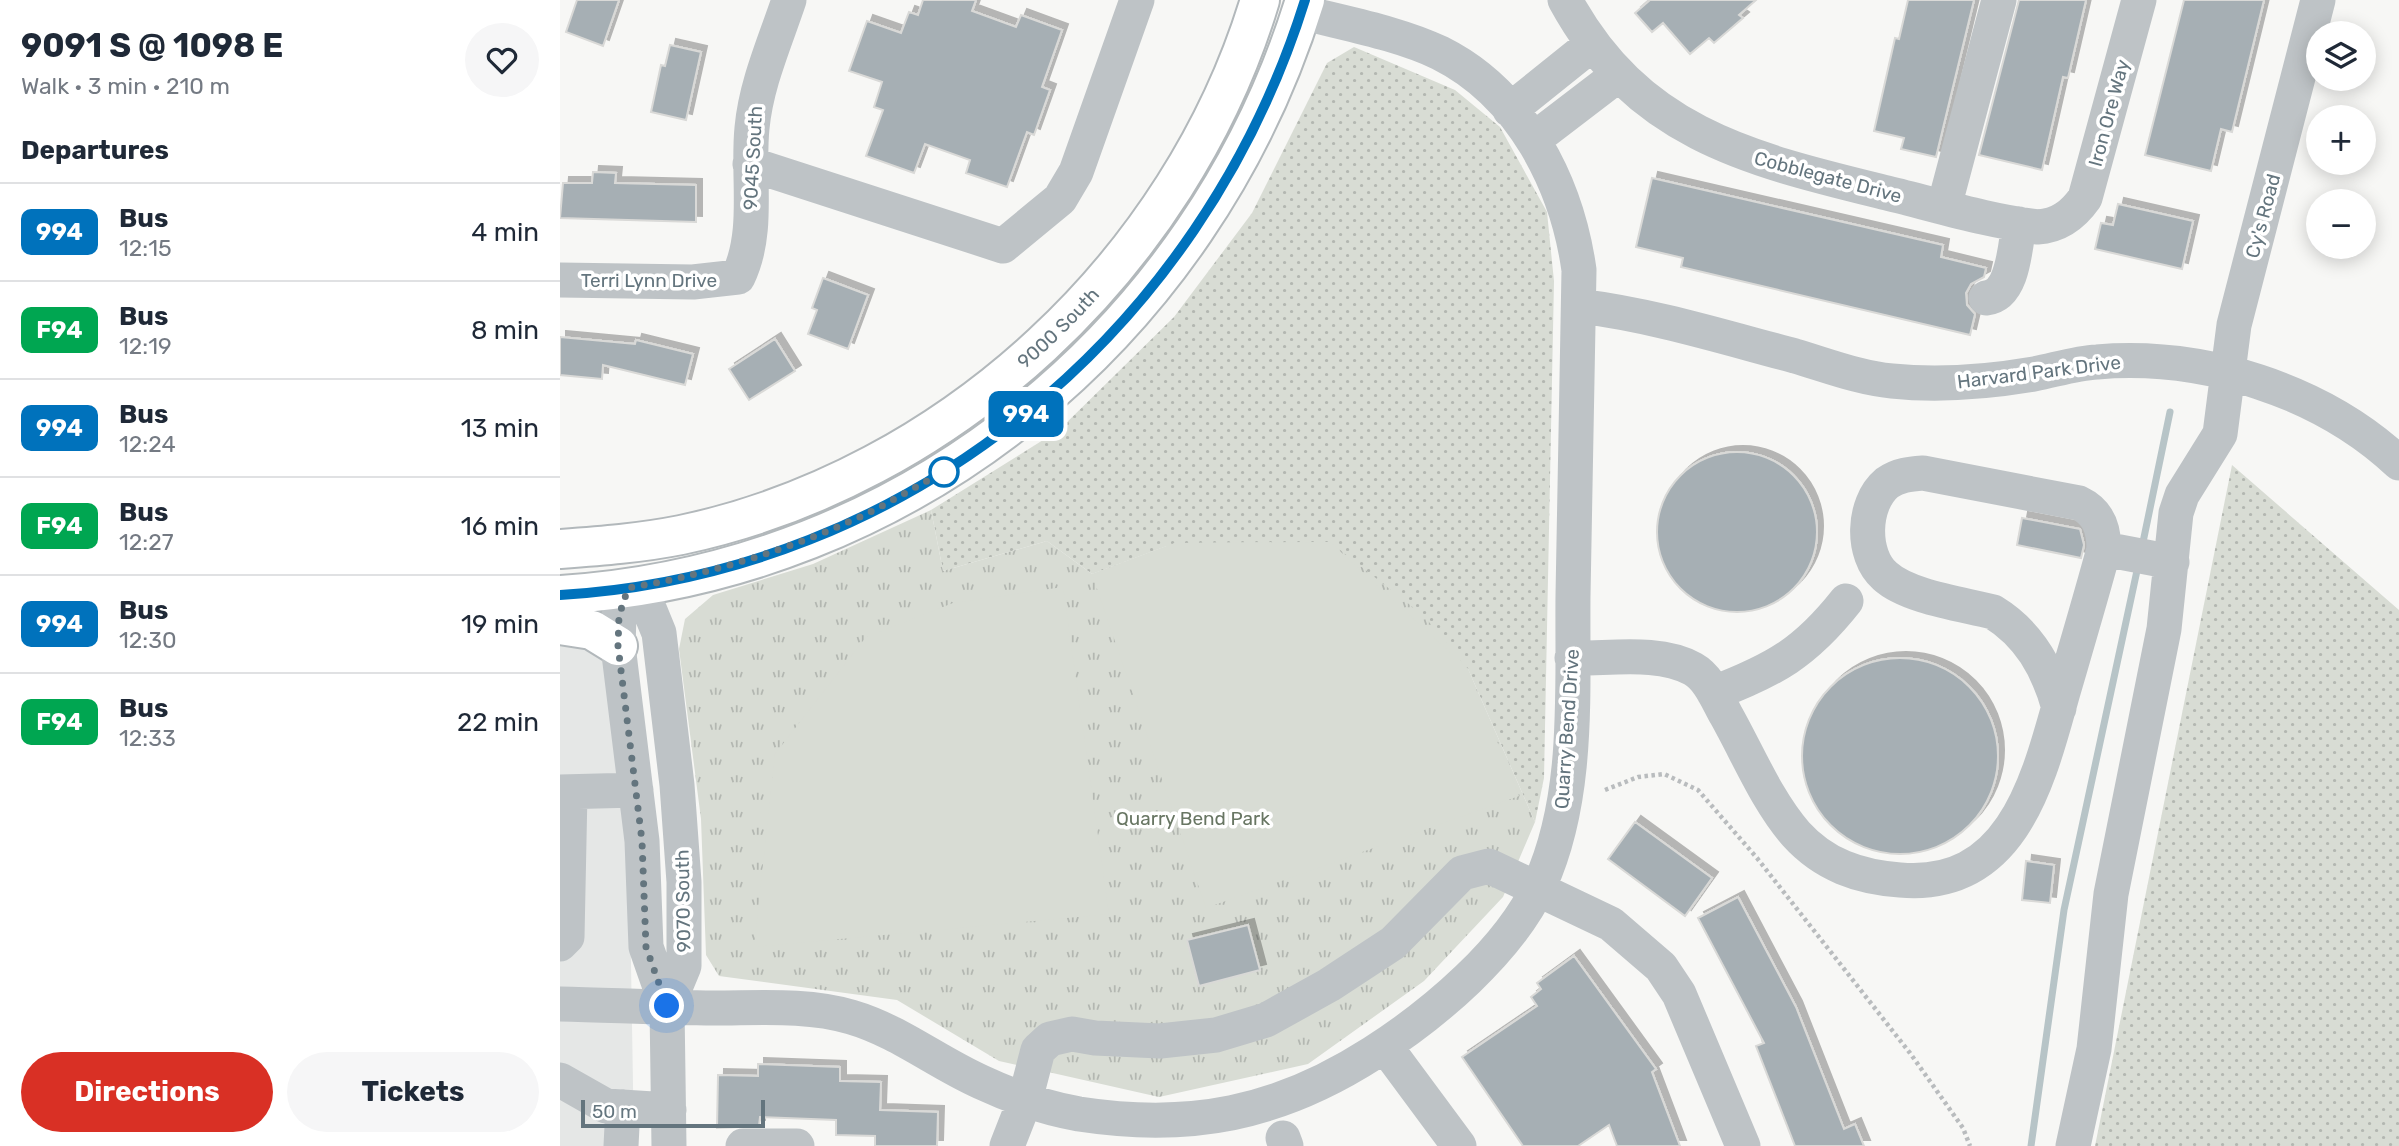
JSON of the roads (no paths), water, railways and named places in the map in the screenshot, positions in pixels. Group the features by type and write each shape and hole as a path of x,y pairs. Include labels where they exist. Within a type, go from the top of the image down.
{"main road":[{"name":"9000 South","path":"560,550 635,543 724,524 806,495 889,456 1000,381 1064,323 1122,259 1172,192 1202,142 1238,62 1260,0"},
{"path":"560,595 628,588 734,565 785,548 866,514 973,453 1055,390 1132,314 1198,229 1222,191 1263,112 1303,6"},
{"path":"560,574 590,575 628,588 671,563 753,541 811,517 856,487 889,456"},
{"path":"560,625 593,629 618,646"}],"street":[{"name":"9045 South","path":"738,277 749,242 750,164 757,94 789,0"},
{"path":"750,164 1003,246 1060,199 1076,172 1137,0"},
{"name":"Cobblegate Drive","path":"1565,0 1591,45 1618,75 1671,116 1706,138 1744,155 2019,225 2048,226 2065,219"},
{"path":"1944,207 1999,0"},
{"name":"Iron Ore Way","path":"2065,219 2077,210 2090,186 2139,0"},
{"name":"Cy's Road","path":"2139,556 2176,513 2182,495 2220,434 2234,325 2318,0"},
{"name":"Quarry Bend Drive","path":"560,1004 803,1009 847,1015 893,1031 979,1082 1025,1100 1073,1113 1122,1120 1172,1122 1225,1117 1280,1101 1335,1077 1385,1046 1445,1000 1498,948 1538,888 1556,841 1565,795 1572,659 1579,306 1579,270 1574,234 1565,202 1533,140 1489,87 1440,53 1303,6"},
{"path":"1510,110 1591,45"},
{"path":"1533,140 1618,75"},
{"path":"1986,298 1996,296 2004,287 2019,225"},
{"name":"Terri Lynn Drive","path":"560,280 693,282 738,277"},
{"name":"Harvard Park Drive","path":"1579,306 1638,313 1889,381 1940,384 1989,381 2094,362 2137,360 2179,363 2228,373 2291,394 2339,417 2399,463"},
{"path":"2059,708 2051,680 2039,656 2002,617 1993,611 1910,590 1883,575 1873,562 1868,547 1871,514 1881,490 1889,482 1908,474 1923,473 2079,503 2089,508 2139,556 2164,629 2111,894 2094,1049 2073,1146"},
{"path":"1572,659 1655,659 1676,662 1694,669 1714,693 1786,819 1808,846 1842,869 1873,877 1908,881 1953,874 1975,863 2005,835 2031,798 2059,708 2139,556"},
{"name":"9070 South","path":"628,588 650,611 659,633 678,797 684,882 684,966 667,1006 646,947 642,841 618,646 619,616 628,588"},
{"path":"1714,693 1784,662 1812,640 1848,603"},
{"path":"560,944 567,937 565,792 636,790"},
{"path":"1007,1146 1025,1100 1038,1050 1050,1039 1072,1034 1160,1041 1216,1035 1266,1020 1329,985 1393,943 1462,873 1489,866 1611,924 1661,967 1679,994 1743,1146"},
{"path":"667,1006 669,1146"},
{"path":"1385,1046 1459,1146"},
{"path":"560,1080 606,1106 669,1110"},
{"path":"621,1146 623,1107"},
{"path":"743,1146 797,1146"}],"waterway":[{"path":"2142,547 2170,412"},
{"path":"2031,1146 2064,910 2138,566"}],"park label":[{"name":"Quarry Bend Park","path":"1193,818"}]}
